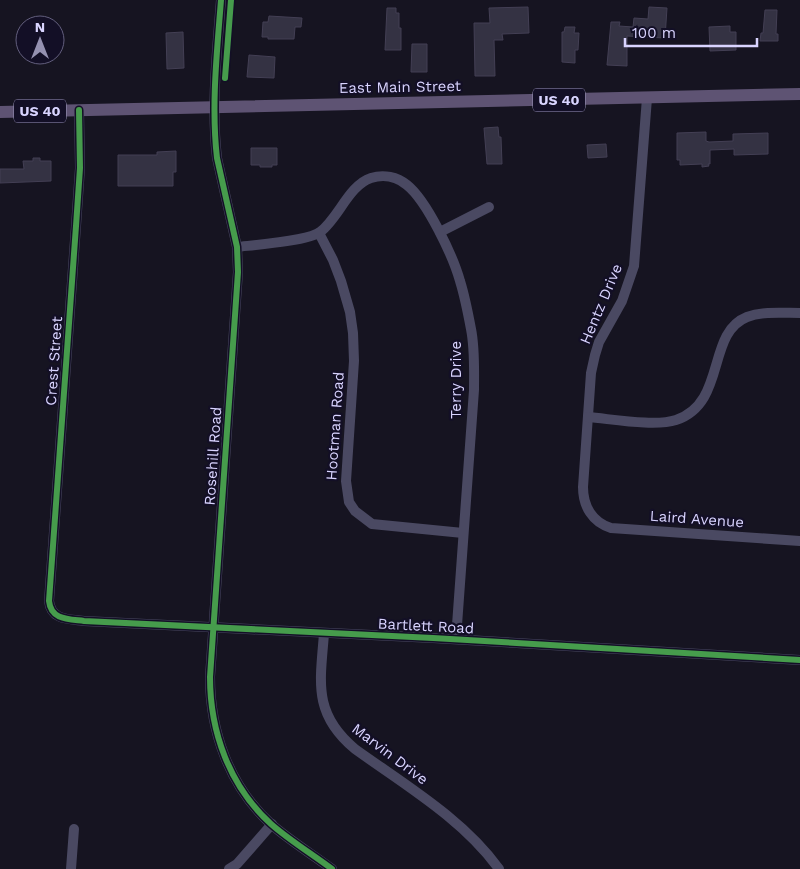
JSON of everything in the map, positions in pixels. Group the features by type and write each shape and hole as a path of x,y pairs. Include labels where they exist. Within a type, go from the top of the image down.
{"main road":[{"name":"East Main Street","path":"0,112 800,94"}],"street":[{"name":"Rosehill Road","path":"221,0 215,131 217,158 238,247 238,286 210,691 212,711 217,737 230,768 249,799 272,824 332,869"},
{"name":"Hentz Drive","path":"594,518 588,511 583,494 592,373 599,342 622,301 634,266 648,98"},
{"name":"Crest Street","path":"53,613 49,601 77,219 80,168 79,110"},
{"name":"Terry Drive","path":"319,233 360,185 370,178 383,176 395,178 406,184 414,192 440,232 460,280 471,331 474,360 474,390 456,639"},
{"path":"440,232 489,207"},
{"path":"238,247 297,240 319,233"},
{"name":"Hootman Road","path":"319,233 334,260 350,312 353,333 354,361 346,481 349,502 355,511 372,524 464,533"},
{"path":"588,418 652,423 682,417 697,407 705,398 724,340 732,326 754,315 800,312"},
{"name":"Laird Avenue","path":"594,518 606,526 619,530 800,541"},
{"name":"Bartlett Road","path":"53,613 64,618 84,621 456,639 800,660"},
{"name":"Marvin Drive","path":"324,634 321,693 323,704 332,726 355,749 453,821 470,836 499,869"},
{"path":"229,869 236,864 272,824"},
{"path":"71,869 74,829"}],"building":[{"path":"528,7 529,33 502,34 503,40 494,40 495,76 475,76 474,23 490,23 489,8"},
{"path":"649,7 667,8 665,38 627,36 627,66 607,65 611,22 620,22 619,26 633,27 634,18 648,19"},
{"path":"387,8 396,8 396,13 399,13 401,50 385,50"},
{"path":"765,10 777,10 776,34 778,34 778,41 760,41 761,33 763,33"},
{"path":"269,16 302,18 301,27 295,27 294,39 268,39 268,37 262,37 263,22 268,22"},
{"path":"730,26 730,32 736,32 736,50 710,51 709,27"},
{"path":"565,27 575,27 574,33 579,33 578,50 575,50 575,63 562,62 562,32 564,32"},
{"path":"183,32 184,68 167,69 166,33"},
{"path":"412,44 427,44 427,72 411,72"},
{"path":"249,55 275,57 274,78 247,77"},
{"path":"498,127 499,137 501,137 502,164 487,164 484,128"},
{"path":"706,132 706,141 709,142 733,141 733,134 768,133 768,154 734,155 734,149 710,150 709,166 702,167 702,164 680,165 680,160 677,160 677,133"},
{"path":"606,144 607,157 588,158 587,145"},
{"path":"251,148 277,148 277,165 260,167 260,165 251,165"},
{"path":"176,151 176,172 173,172 173,186 118,186 118,155 157,155 157,152"},
{"path":"33,158 40,158 40,161 51,161 51,181 0,183 0,169 24,169 23,161 33,161"}],"cycle path":[{"path":"221,0 215,79 215,138 217,158 237,247 238,272 210,677 211,697 218,737 233,775 244,793 271,824 332,869"},
{"path":"225,78 231,0"},
{"path":"79,110 80,168 49,601 53,612 66,619 84,621 433,638 800,660"}]}
